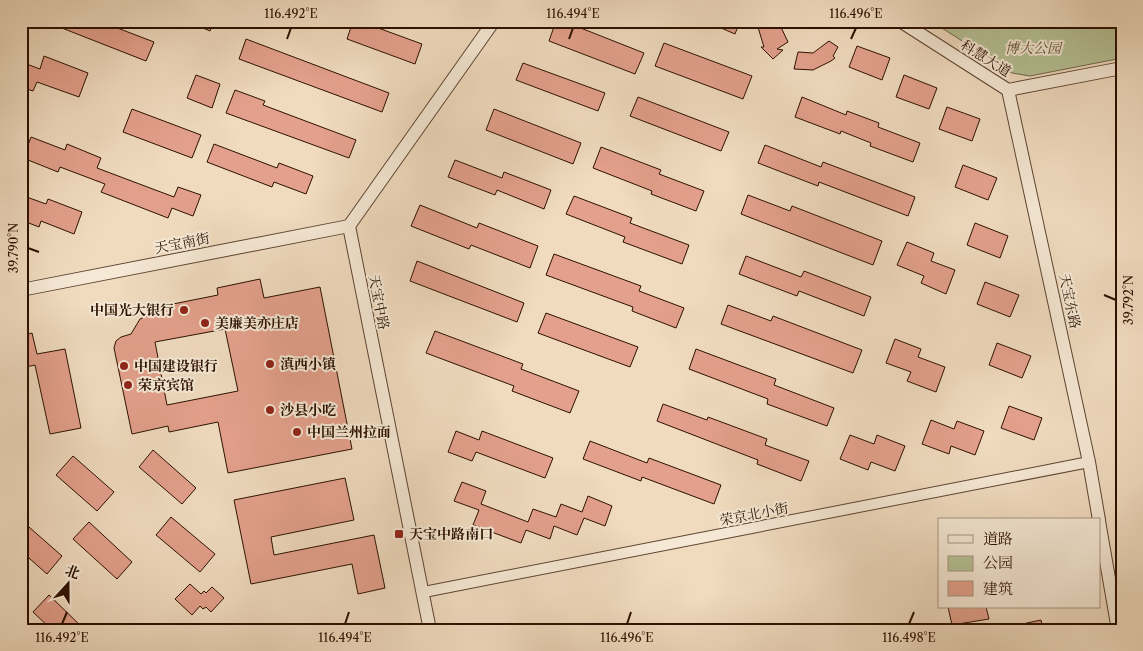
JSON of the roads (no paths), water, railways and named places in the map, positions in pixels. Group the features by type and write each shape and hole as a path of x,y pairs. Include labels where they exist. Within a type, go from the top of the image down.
{"street":[{"path":"349,226 494,21"},
{"name":"科慧大道","path":"900,21 1008,90 1122,68"},
{"name":"天宝东路","path":"1008,90 1089,462 1098,518"},
{"name":"天宝南街","path":"21,290 349,226"},
{"name":"天宝中路","path":"349,226 424,592 430,630"},
{"name":"荣京北小街","path":"424,592 1089,462"},
{"name":"天宝东路","path":"1100,527 1118,630"}],"place":[{"name":"中国光大银行","path":"184,310"},
{"name":"美廉美亦庄店","path":"205,323"},
{"name":"滇西小镇","path":"270,364"},
{"name":"中国建设银行","path":"124,366"},
{"name":"荣京宾馆","path":"128,385"},
{"name":"沙县小吃","path":"270,410"},
{"name":"中国兰州拉面","path":"297,432"},
{"name":"天宝中路南口","path":"399,534"}],"park label":[{"name":"博大公园","path":"1033,48"}]}
